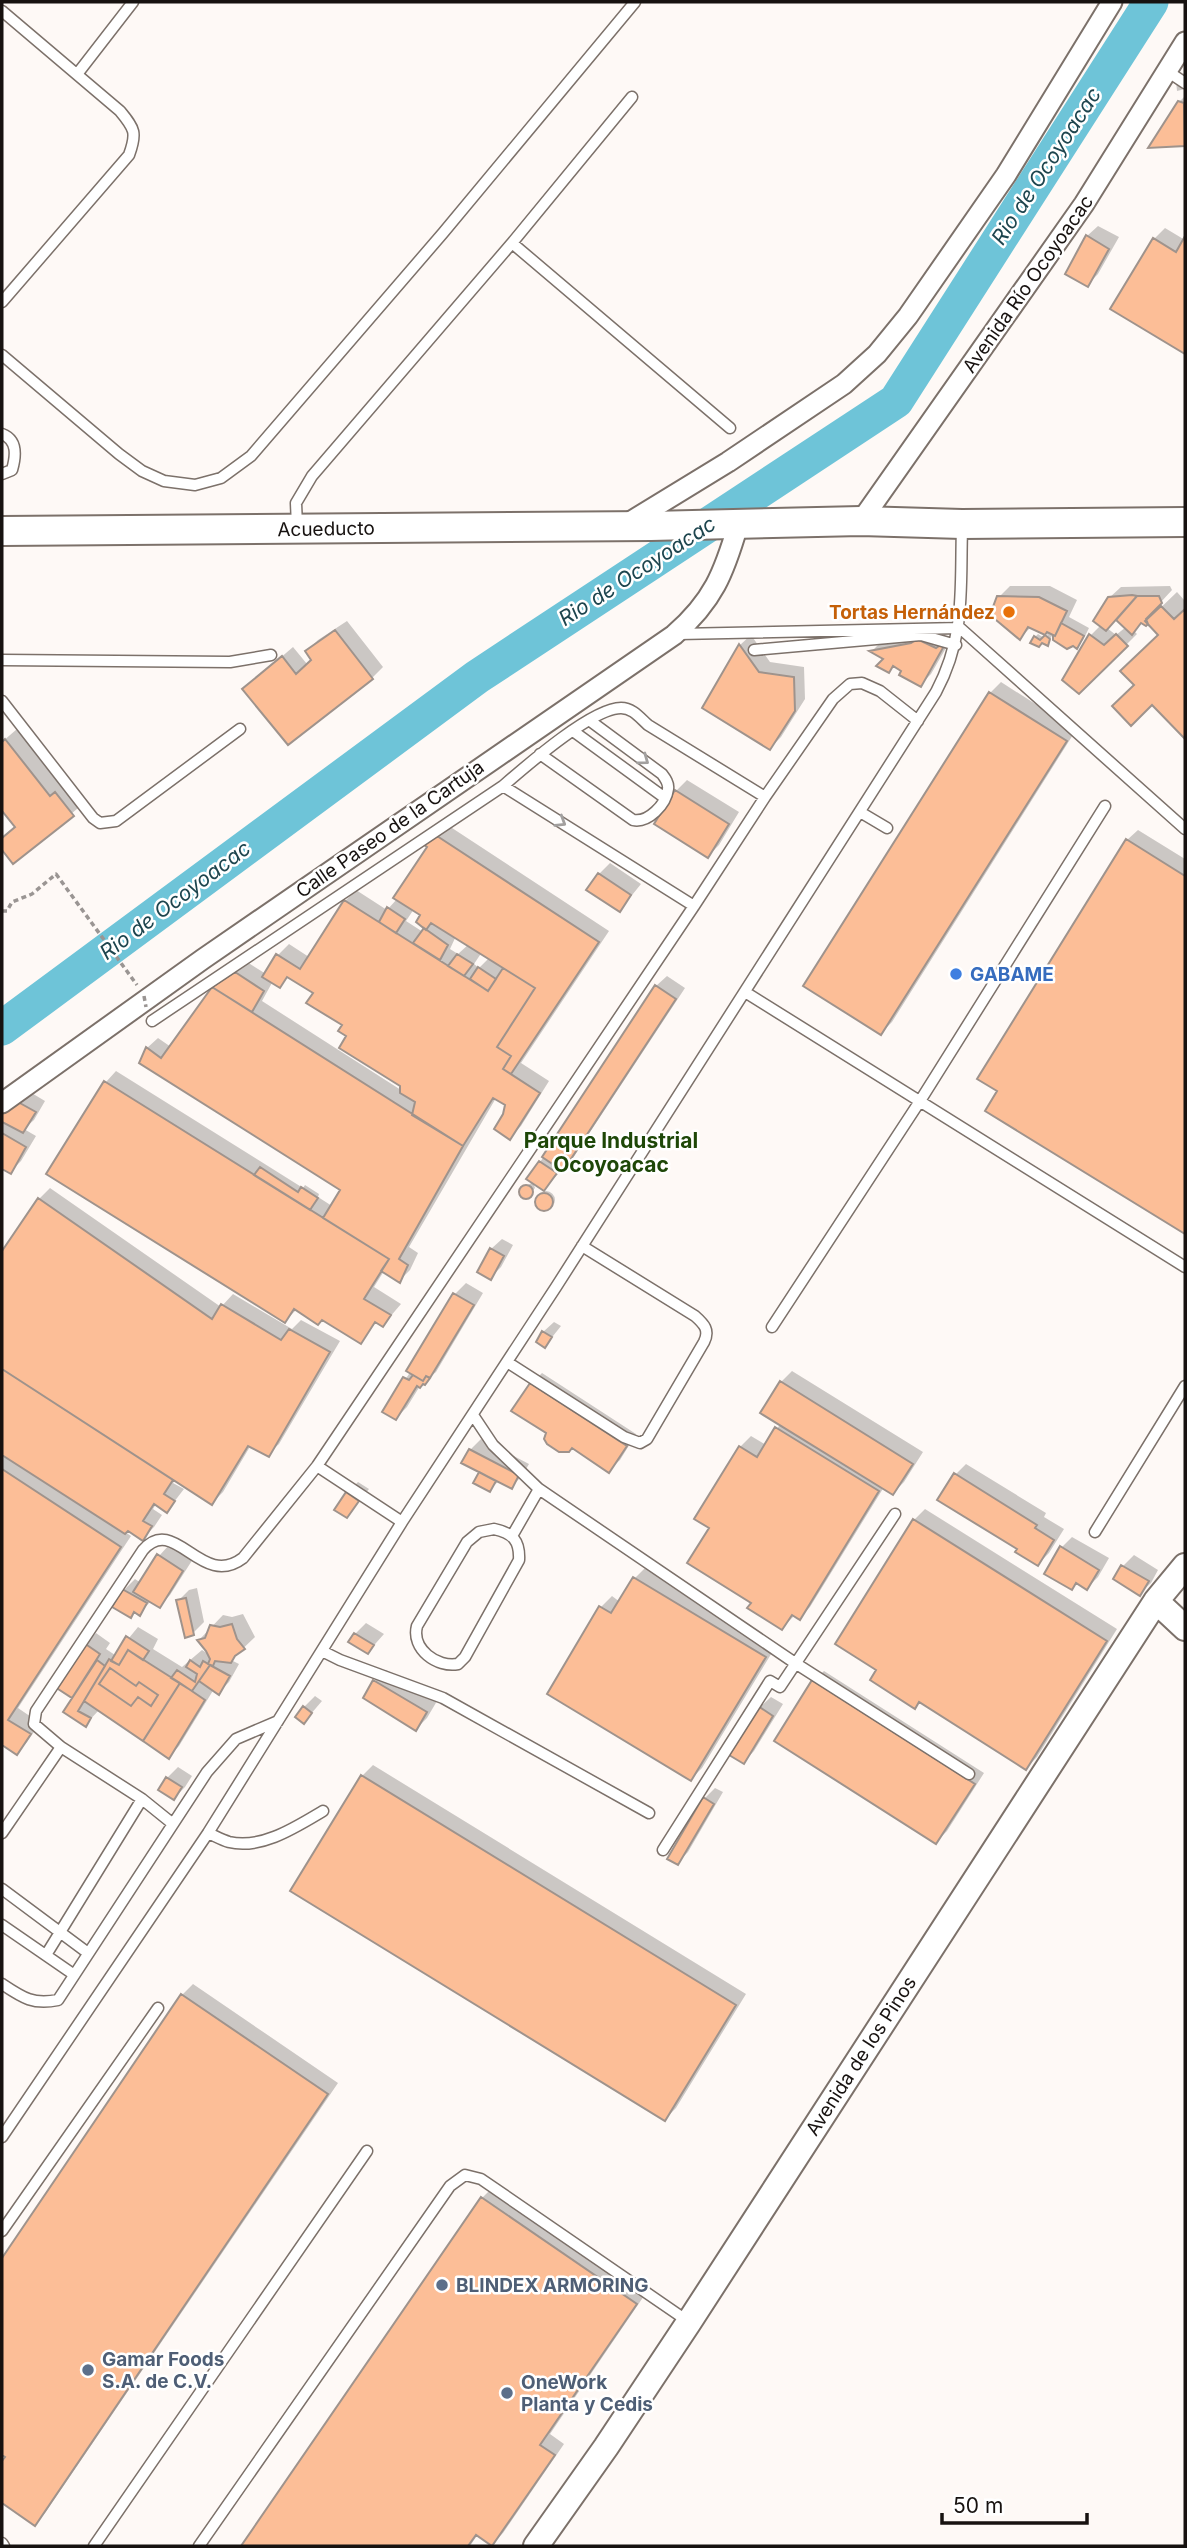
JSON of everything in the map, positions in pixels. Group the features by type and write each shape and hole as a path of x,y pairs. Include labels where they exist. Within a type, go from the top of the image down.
{"main road":[{"name":"Acueducto","path":"2,531 729,525 861,521 962,524 1185,522"}],"street":[{"path":"638,525 844,384 877,354 908,316 1006,175 1112,2"},
{"name":"Avenida Río Ocoyoacac","path":"861,521 1084,204 1185,42"},
{"name":"Calle Paseo de la Cartuja","path":"2,1103 226,943 674,635 693,618 708,599 725,569 729,525"},
{"name":"Avenida de los Pinos","path":"536,2546 689,2322 1156,1601 1185,1566"},
{"path":"1156,1601 1185,1628"}],"lane":[{"path":"78,73 133,2"},
{"path":"2,355 142,471 164,481 195,485 221,478 251,456 443,233 635,2"},
{"path":"2,11 120,111 131,125 135,138 129,155 2,302"},
{"path":"1167,71 1185,83"},
{"path":"297,530 296,503 312,476 512,243 632,97"},
{"path":"512,243 730,428"},
{"path":"2,434 9,437 14,444 15,461 12,470 2,474"},
{"path":"2,2137 208,1833 402,1522 918,721 946,673 960,628 962,524"},
{"path":"674,635 960,628 1185,829"},
{"path":"754,649 921,635 956,645"},
{"path":"2,660 230,662 271,655"},
{"path":"173,1824 142,1799 61,1747 34,1724 36,1711 150,1542 158,1539 169,1541 212,1566 233,1566 243,1558 317,1466 833,699 850,684 862,683 880,691 918,721"},
{"path":"2,701 93,818 100,823 116,821 240,729"},
{"path":"152,1021 503,786 540,754 589,720 619,708 632,710 648,725 765,797"},
{"path":"540,754 633,820 641,822 649,818 665,798 669,788 662,774 589,720"},
{"path":"573,731 665,798"},
{"path":"503,786 694,906"},
{"path":"772,1327 920,1101 1105,806"},
{"path":"860,813 887,828"},
{"path":"745,992 1185,1268"},
{"path":"506,1362 624,1437 640,1443 648,1439 704,1342 706,1329 695,1316 582,1246"},
{"path":"1096,1532 1185,1386"},
{"path":"472,1415 493,1445 539,1489 795,1663 968,1774"},
{"path":"317,1466 402,1522"},
{"path":"512,1536 539,1489"},
{"path":"663,1850 770,1681 780,1687 895,1514"},
{"path":"494,1530 512,1536 520,1549 519,1560 465,1657 458,1664 450,1665 422,1651 416,1641 417,1626 467,1542 479,1532 494,1530"},
{"path":"322,1651 443,1698 649,1813"},
{"path":"2,1984 23,1998 41,2003 58,2000 207,1772 236,1739 278,1721"},
{"path":"2,1833 61,1747"},
{"path":"46,1955 142,1799"},
{"path":"208,1833 229,1842 256,1842 288,1831 323,1811"},
{"path":"2,1889 88,1953"},
{"path":"2,1924 73,1974"},
{"path":"2,2231 158,2008"},
{"path":"94,2546 367,2151"},
{"path":"199,2546 450,2186 465,2175 481,2179 689,2322"}],"path":[{"path":"2,912 7,911 12,902 32,894 57,874 137,986"},
{"path":"144,996 146,1007"}],"building":[{"path":"1178,101 1184,103 1185,146 1148,148"},
{"path":"1086,235 1109,249 1088,287 1065,274"},
{"path":"1185,236 1185,354 1110,309 1153,238 1176,252"},
{"path":"997,596 1039,597 1067,611 1055,636 1047,632 1045,635 1028,627 1020,640 990,615"},
{"path":"1137,596 1106,631 1093,621 1108,597"},
{"path":"1137,596 1159,596 1162,603 1146,619 1148,624 1146,626 1141,623 1132,635 1116,620"},
{"path":"1161,606 1174,619 1185,609 1185,739 1152,705 1131,726 1112,706 1134,685 1120,671 1158,635 1145,621"},
{"path":"1061,623 1084,636 1077,649 1073,646 1067,649 1053,640 1053,635 1055,636"},
{"path":"335,630 373,679 288,745 242,689 282,656 296,674 311,660 305,651"},
{"path":"1089,634 1104,645 1116,634 1128,646 1079,694 1062,680"},
{"path":"1045,635 1050,639 1048,646 1042,643 1039,647 1030,643 1034,636 1040,640"},
{"path":"917,639 936,648 942,644 944,646 921,687 899,675 901,671 893,666 889,673 876,666 883,659 869,651 911,643"},
{"path":"739,644 759,672 794,677 795,711 770,750 702,708"},
{"path":"989,692 1067,741 881,1035 803,986"},
{"path":"5,739 50,796 55,792 74,816 13,864 2,850 2,838 15,827 2,811 2,742"},
{"path":"675,790 729,824 708,858 654,824"},
{"path":"437,836 599,942 511,1074 503,1069 511,1056 497,1047 535,988 431,923 426,930 416,922 420,915 393,898 427,847 423,844"},
{"path":"1126,839 1185,876 1185,1234 985,1111 997,1091 977,1079"},
{"path":"598,873 631,895 620,912 586,890"},
{"path":"344,900 488,991 503,968 535,988 497,1047 511,1056 503,1069 540,1093 510,1140 494,1129 505,1105 493,1098 463,1146 412,1115 415,1102 400,1093 400,1086 339,1048 346,1036 338,1031 342,1025 306,1003 313,993 287,977 280,988 262,977 276,954 300,969"},
{"path":"387,907 405,919 396,933 379,922"},
{"path":"424,928 448,945 440,960 413,943"},
{"path":"457,954 473,964 464,976 448,966"},
{"path":"478,967 496,979 488,991 470,979"},
{"path":"235,972 264,991 252,1012 212,987"},
{"path":"655,985 676,999 563,1171 542,1157"},
{"path":"212,987 463,1146 399,1259 408,1265 400,1283 381,1271 389,1259 323,1218 340,1190 139,1063 146,1047 161,1058"},
{"path":"104,1081 389,1259 364,1299 391,1315 383,1327 375,1322 361,1344 322,1320 318,1325 294,1309 285,1323 46,1174"},
{"path":"18,1102 36,1112 23,1133 2,1122 2,1112"},
{"path":"2,1133 26,1147 11,1174 2,1169"},
{"path":"539,1161 557,1173 544,1191 526,1179"},
{"path":"260,1167 298,1192 301,1187 318,1198 310,1210 254,1175"},
{"path":"526,1185 531,1187 531,1197 526,1199 521,1197 519,1192 521,1187"},
{"path":"540,1193 548,1193 553,1202 551,1209 540,1211 535,1206 535,1198"},
{"path":"38,1198 212,1319 221,1304 281,1340 289,1329 330,1352 269,1457 248,1446 212,1505 2,1369 2,1251"},
{"path":"490,1248 504,1256 491,1280 477,1272"},
{"path":"453,1293 474,1305 430,1378 426,1376 423,1381 406,1371"},
{"path":"542,1331 552,1337 545,1348 536,1342"},
{"path":"2,1369 173,1480 164,1494 175,1501 167,1513 154,1504 143,1521 152,1526 143,1541 128,1531 125,1534 2,1455"},
{"path":"413,1375 423,1381 426,1376 430,1378 425,1385 420,1388 417,1386 396,1420 382,1412 403,1377 409,1380"},
{"path":"780,1381 913,1464 893,1495 760,1413"},
{"path":"530,1383 627,1446 609,1473 572,1448 569,1452 559,1452 547,1444 544,1439 546,1433 511,1411"},
{"path":"775,1427 879,1491 800,1620 792,1615 782,1630 747,1608 751,1603 687,1563 709,1528 694,1519 739,1446 757,1457"},
{"path":"469,1449 519,1475 512,1489 461,1463"},
{"path":"2,1469 121,1547 8,1720 31,1734 17,1755 2,1745"},
{"path":"479,1472 496,1481 490,1492 473,1483"},
{"path":"954,1473 1037,1525 1035,1528 1054,1540 1038,1566 1015,1552 1017,1549 937,1500"},
{"path":"346,1492 359,1501 347,1518 334,1510"},
{"path":"913,1519 1107,1641 1026,1770 919,1702 915,1709 870,1680 876,1670 835,1644"},
{"path":"1060,1546 1099,1570 1087,1590 1076,1583 1072,1590 1044,1574"},
{"path":"157,1554 183,1571 160,1608 133,1592"},
{"path":"1121,1565 1149,1581 1140,1596 1113,1579"},
{"path":"633,1577 766,1657 691,1781 547,1694 599,1606 611,1613"},
{"path":"122,1589 147,1603 140,1616 134,1612 131,1618 112,1607"},
{"path":"186,1598 194,1635 185,1638 176,1600"},
{"path":"232,1624 237,1639 245,1649 235,1656 231,1663 215,1661 213,1666 208,1664 210,1659 197,1640 205,1638 210,1625 220,1627"},
{"path":"354,1633 374,1645 368,1654 348,1642"},
{"path":"126,1636 149,1651 143,1660 128,1650 119,1665 111,1661"},
{"path":"84,1643 100,1654 72,1698 55,1687"},
{"path":"128,1650 180,1683 143,1741 84,1701 109,1659 119,1665"},
{"path":"97,1660 105,1666 78,1711 91,1718 86,1727 63,1712"},
{"path":"190,1660 200,1667 203,1661 210,1665 192,1691 171,1678 177,1670 195,1682 197,1674 186,1667"},
{"path":"210,1665 230,1676 219,1695 199,1681"},
{"path":"110,1668 136,1686 139,1682 158,1695 151,1706 138,1697 131,1706 99,1684"},
{"path":"373,1680 427,1712 416,1731 363,1698"},
{"path":"812,1680 975,1784 936,1844 774,1741"},
{"path":"180,1683 205,1700 169,1759 143,1741"},
{"path":"303,1706 312,1713 304,1724 295,1717"},
{"path":"758,1706 773,1716 744,1764 729,1755"},
{"path":"361,1775 736,2005 665,2121 290,1891"},
{"path":"166,1777 182,1787 174,1800 158,1790"},
{"path":"703,1797 714,1804 678,1865 667,1859"},
{"path":"181,1994 328,2094 35,2526 2,2503 2,2461 5,2457 2,2455 2,2258"},
{"path":"481,2197 637,2304 540,2445 555,2455 492,2546 476,2535 468,2546 241,2546"}],"waterway":[{"name":"Rio de Ocoyoacac","path":"2,1028 477,677 896,401 1151,2"}],"place":[{"name":"Tortas Hernández","path":"1009,612"},
{"name":"GABAME","path":"956,974"},
{"name":"BLINDEX ARMORING","path":"442,2285"},
{"name":"Gamar Foods S.A. de C.V.","path":"88,2370"},
{"name":"OneWork Planta y Cedis","path":"507,2393"}],"district":[{"name":"Parque Industrial Ocoyoacac","path":"611,1152"}]}
